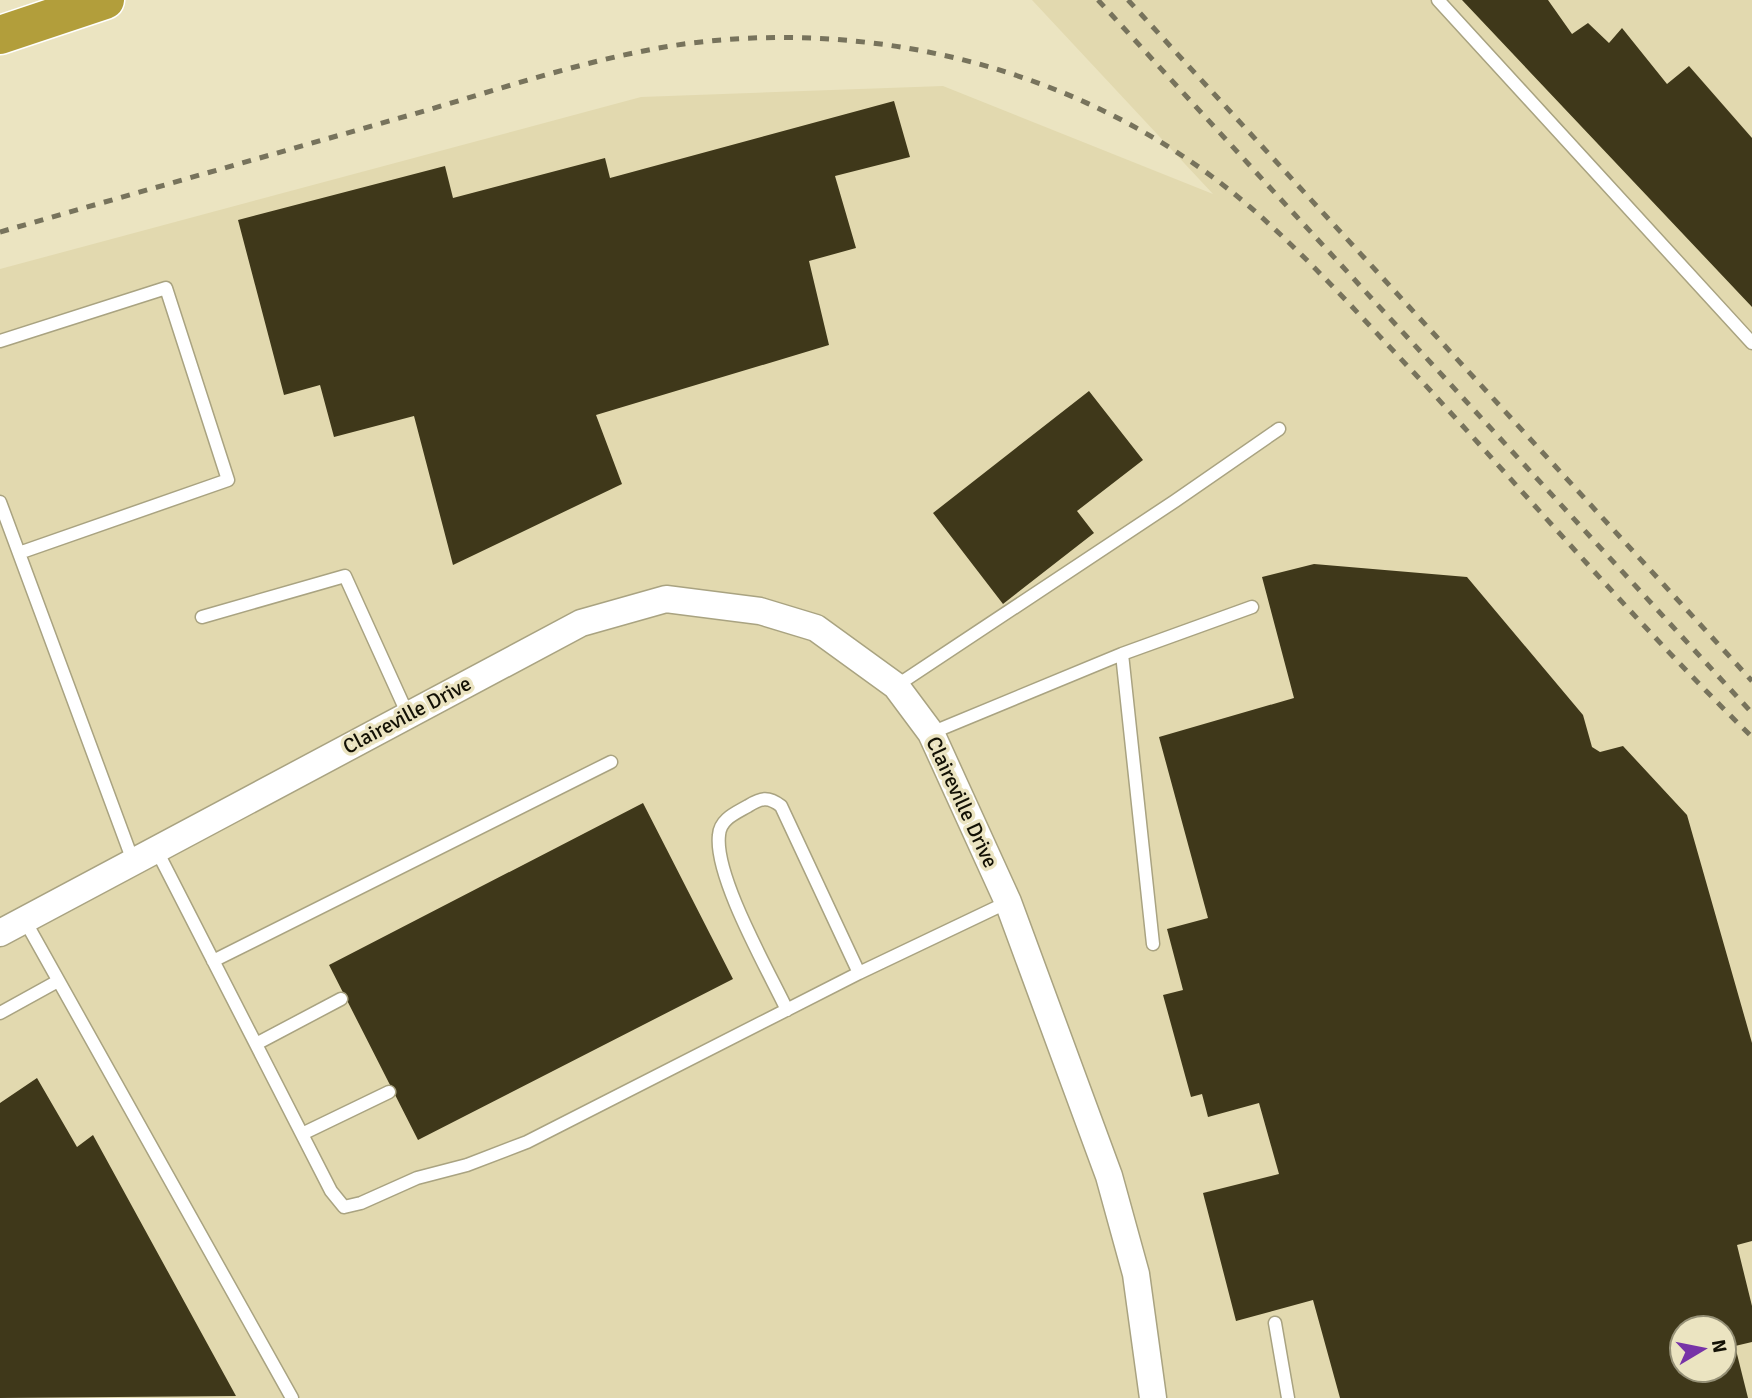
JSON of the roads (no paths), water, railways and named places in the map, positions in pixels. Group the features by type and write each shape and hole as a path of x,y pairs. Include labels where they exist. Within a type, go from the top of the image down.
{"highway":[{"path":"0,35 105,0"}],"street":[{"name":"Claireville Drive","path":"0,933 581,623 666,599 760,611 816,628 896,686 931,733 1008,902 1109,1176 1136,1274 1153,1398"}],"lane":[{"path":"1438,0 1752,343"},
{"path":"0,341 166,288 228,480 19,553"},
{"path":"896,686 1279,429"},
{"path":"0,502 145,855 213,961 331,1191 344,1207 361,1203 417,1178 467,1165 527,1142 859,973 1008,902"},
{"path":"202,617 345,576 408,715"},
{"path":"931,733 1122,654 1252,607"},
{"path":"1122,654 1153,944"},
{"path":"213,961 611,762"},
{"path":"787,1010 727,882 719,835 725,820 761,798 772,799 781,806 859,973"},
{"path":"24,919 292,1398"},
{"path":"0,1013 58,981"},
{"path":"256,1044 341,999"},
{"path":"302,1134 389,1092"},
{"path":"1275,1323 1288,1398"}],"railway":[{"path":"1098,0 1752,713"},
{"path":"1128,0 1752,681"},
{"path":"0,232 538,77 647,50 759,38 835,39 910,49 984,66 1056,90 1125,122 1190,161 1250,207 1294,247 1356,311 1624,604 1752,737"}]}
